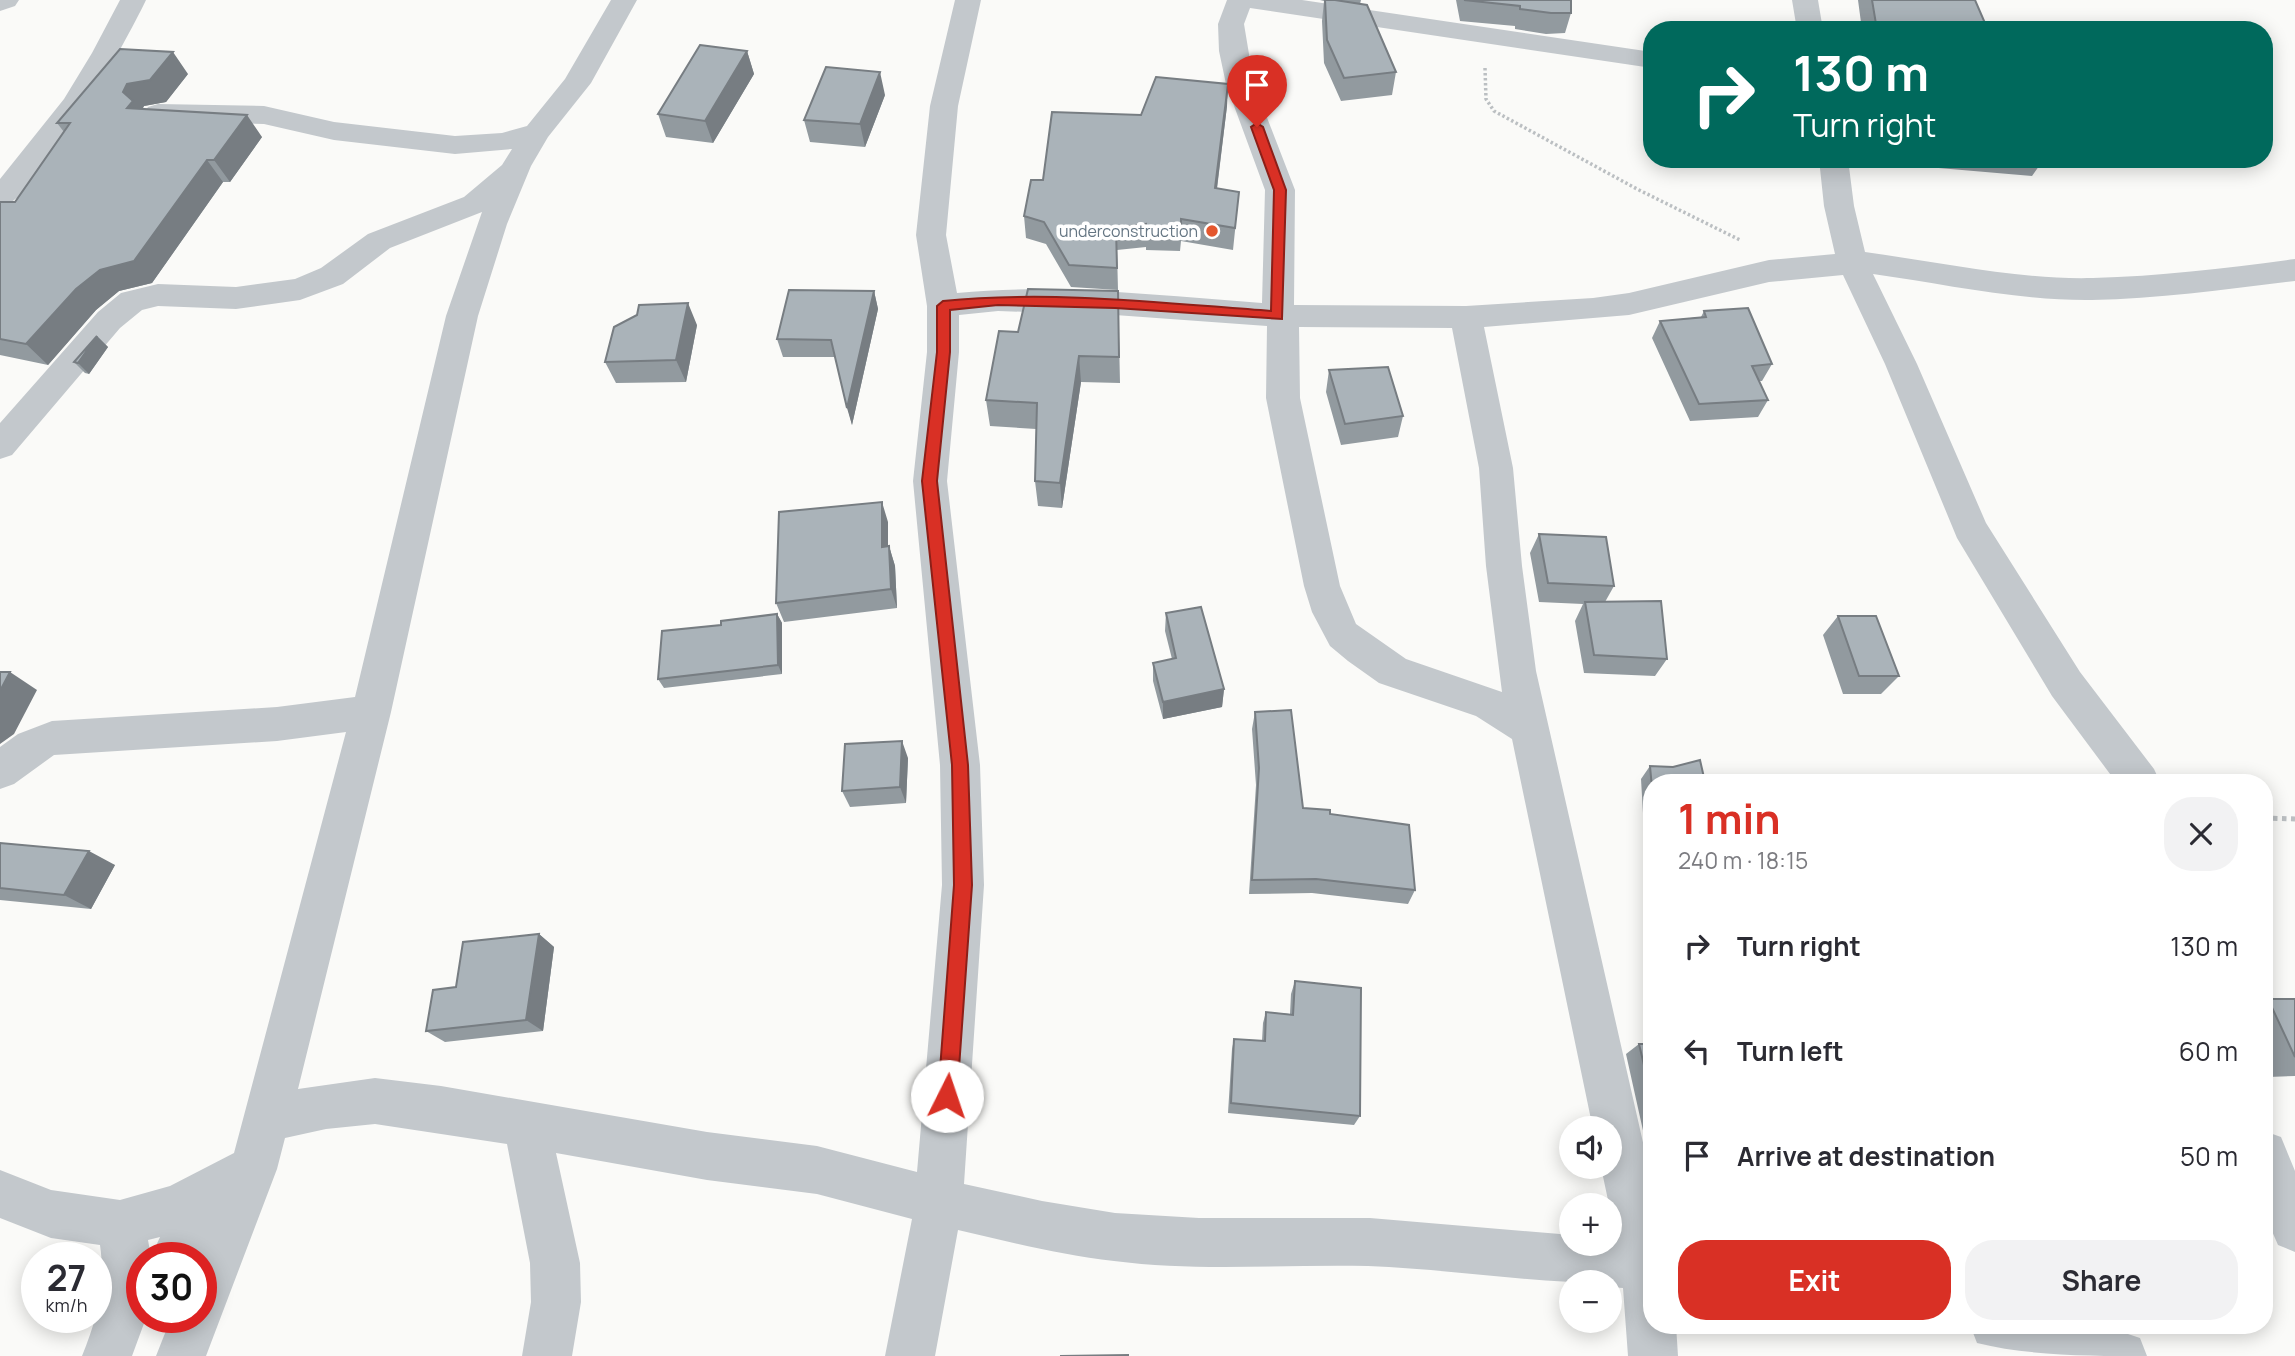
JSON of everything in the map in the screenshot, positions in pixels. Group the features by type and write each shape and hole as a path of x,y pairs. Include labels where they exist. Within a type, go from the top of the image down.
{"street":[{"path":"0,3 6,0"},
{"path":"2,193 67,115 116,34 133,0"},
{"path":"217,1262 253,1169 267,1119 371,712 462,316 492,224 516,166 537,132 576,83 624,0"},
{"path":"910,1356 939,1202 963,885 960,765 930,481 943,352 943,306 931,234 944,106 968,0"},
{"path":"1240,0 1231,24 1240,84 1280,190 1283,397 1322,586 1331,612 1343,635 1394,671 1489,704 1530,729"},
{"path":"1249,0 1643,59"},
{"path":"1805,0 1809,21"},
{"path":"156,113 264,115 334,131 455,145 504,142 537,132"},
{"path":"2,441 109,320 132,301 177,294 236,298 311,286 332,276 379,241 475,204 486,197 516,166"},
{"path":"1834,168 1839,206 1853,264 1901,364 1969,528 2066,684 2134,774"},
{"path":"943,306 998,300 1115,304 1280,316 1466,317 1593,309 1629,304 1769,271 1853,264 1888,264 2035,286 2092,289 2191,283 2295,270"},
{"path":"1466,317 1496,468 1504,566 1517,671 1643,1238"},
{"path":"0,771 32,746 52,738 277,723 371,712"},
{"path":"267,1119 326,1106 375,1101 707,1156 817,1170 939,1202 1042,1225 1115,1237 1199,1242 1370,1242 1643,1265"},
{"path":"526,1124 555,1263 556,1302 547,1356"},
{"path":"0,1194 51,1214 120,1223 177,1208 253,1169"},
{"path":"2273,1175 2295,1228"},
{"path":"183,1242 209,1191"},
{"path":"120,1223 129,1257 128,1291 122,1332"},
{"path":"181,1356 190,1333"},
{"path":"1652,1334 1653,1356"},
{"path":"2044,1334 2122,1356"}],"path":[{"path":"1487,36 1484,85 1486,99 1494,111 1793,269"},
{"path":"2273,818 2295,819"}],"building":[{"path":"1325,0 1367,5 1396,72 1344,78 1327,40"},
{"path":"1464,0 1571,0 1571,13 1551,13 1520,9 1520,6"},
{"path":"1872,0 1975,0 1984,21 1876,21"},
{"path":"700,45 747,51 705,121 658,114"},
{"path":"120,49 173,52 150,80 127,84 123,92 133,101 127,108 247,115 214,160 207,160 134,261 100,270 76,289 26,344 0,339 0,202 15,202 70,123 57,123"},
{"path":"826,67 880,72 860,124 804,120"},
{"path":"1156,77 1228,84 1215,188 1239,192 1235,228 1181,219 1181,229 1146,227 1146,224 1116,228 1117,268 1069,265 1044,222 1024,216 1031,180 1043,180 1052,112 1141,115"},
{"path":"1028,289 1118,291 1119,357 1079,356 1060,483 1035,481 1037,403 986,400 999,331 1018,332"},
{"path":"789,290 874,291 847,408 831,340 777,339"},
{"path":"688,303 676,360 605,362 614,327 637,315 639,305"},
{"path":"1748,308 1772,364 1752,366 1768,400 1699,404 1660,321 1706,317 1704,311"},
{"path":"97,336 78,363 74,362"},
{"path":"1388,367 1403,416 1345,424 1329,370"},
{"path":"882,502 882,547 889,546 891,589 776,603 779,512"},
{"path":"1539,534 1606,537 1614,586 1548,583"},
{"path":"1661,601 1667,659 1594,655 1585,602"},
{"path":"1201,607 1224,689 1163,702 1153,663 1176,658 1166,613"},
{"path":"777,614 778,665 658,679 662,631 721,625 721,621"},
{"path":"1838,616 1876,616 1899,676 1859,676"},
{"path":"0,672 10,672 0,691"},
{"path":"1291,710 1303,808 1330,810 1330,814 1409,825 1415,890 1316,879 1252,880 1259,768 1255,712"},
{"path":"902,741 900,787 842,791 845,744"},
{"path":"1700,760 1703,774 1651,774 1650,766 1673,767"},
{"path":"0,843 89,851 64,895 0,888"},
{"path":"539,934 526,1020 426,1031 433,990 456,987 463,942"},
{"path":"1295,981 1361,988 1360,1116 1231,1103 1234,1039 1265,1041 1266,1012 1293,1015"},
{"path":"2273,999 2295,999 2295,1057 2273,1010"},
{"path":"1639,1044 1643,1044 1643,1061"},
{"path":"1128,1355 1128,1356 1060,1356"}],"place":[{"name":"underconstruction","path":"1212,231"}],"route":[{"path":"947,1096 963,885 960,765 933,532 930,481 943,352 943,306 998,300 1115,304 1278,316 1280,190 1257,127"}]}
